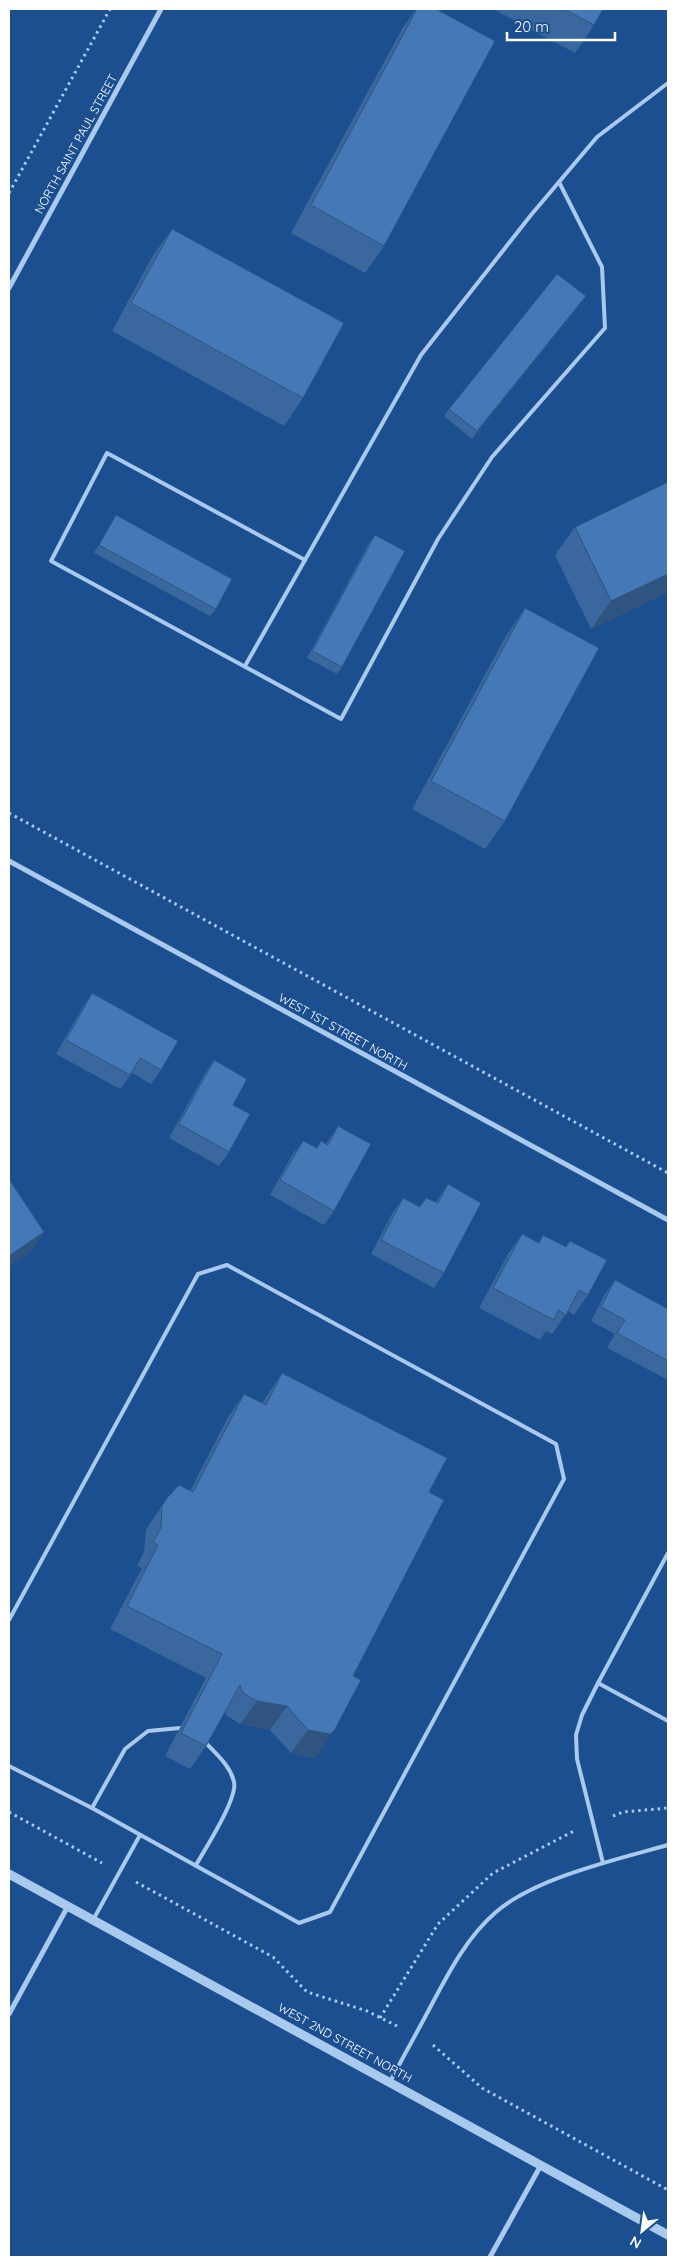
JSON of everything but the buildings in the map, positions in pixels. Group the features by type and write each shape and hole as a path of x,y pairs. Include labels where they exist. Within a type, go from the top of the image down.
{"street":[{"name":"NORTH SAINT PAUL STREET","path":"9,288 161,9"},
{"name":"WEST 1ST STREET NORTH","path":"9,861 668,1220"},
{"name":"WEST 2ND STREET NORTH","path":"9,1874 668,2235"},
{"path":"9,2014 68,1906"},
{"path":"490,2257 541,2166"}],"lane":[{"path":"245,666 421,356 597,137 668,83"},
{"path":"305,560 107,453 51,560 341,719 438,539 492,457 604,328 602,267 559,182"},
{"path":"9,1620 198,1274 227,1265 556,1444 564,1479 330,1912 299,1923 92,1808 9,1766"},
{"path":"603,1863 577,1759 576,1735 582,1715 598,1683 668,1552"},
{"path":"598,1683 668,1721"},
{"path":"92,1808 125,1749 148,1730 180,1728"},
{"path":"196,1865 228,1807 235,1784 228,1767 205,1742"},
{"path":"93,1920 140,1836"},
{"path":"390,2082 454,1965 476,1933 496,1912 527,1891 603,1863 668,1845"}],"path":[{"path":"9,193 110,9"},
{"path":"9,814 668,1172"},
{"path":"9,1812 273,1957 307,1992 367,2011 431,2044 482,2088 668,2190"}]}
